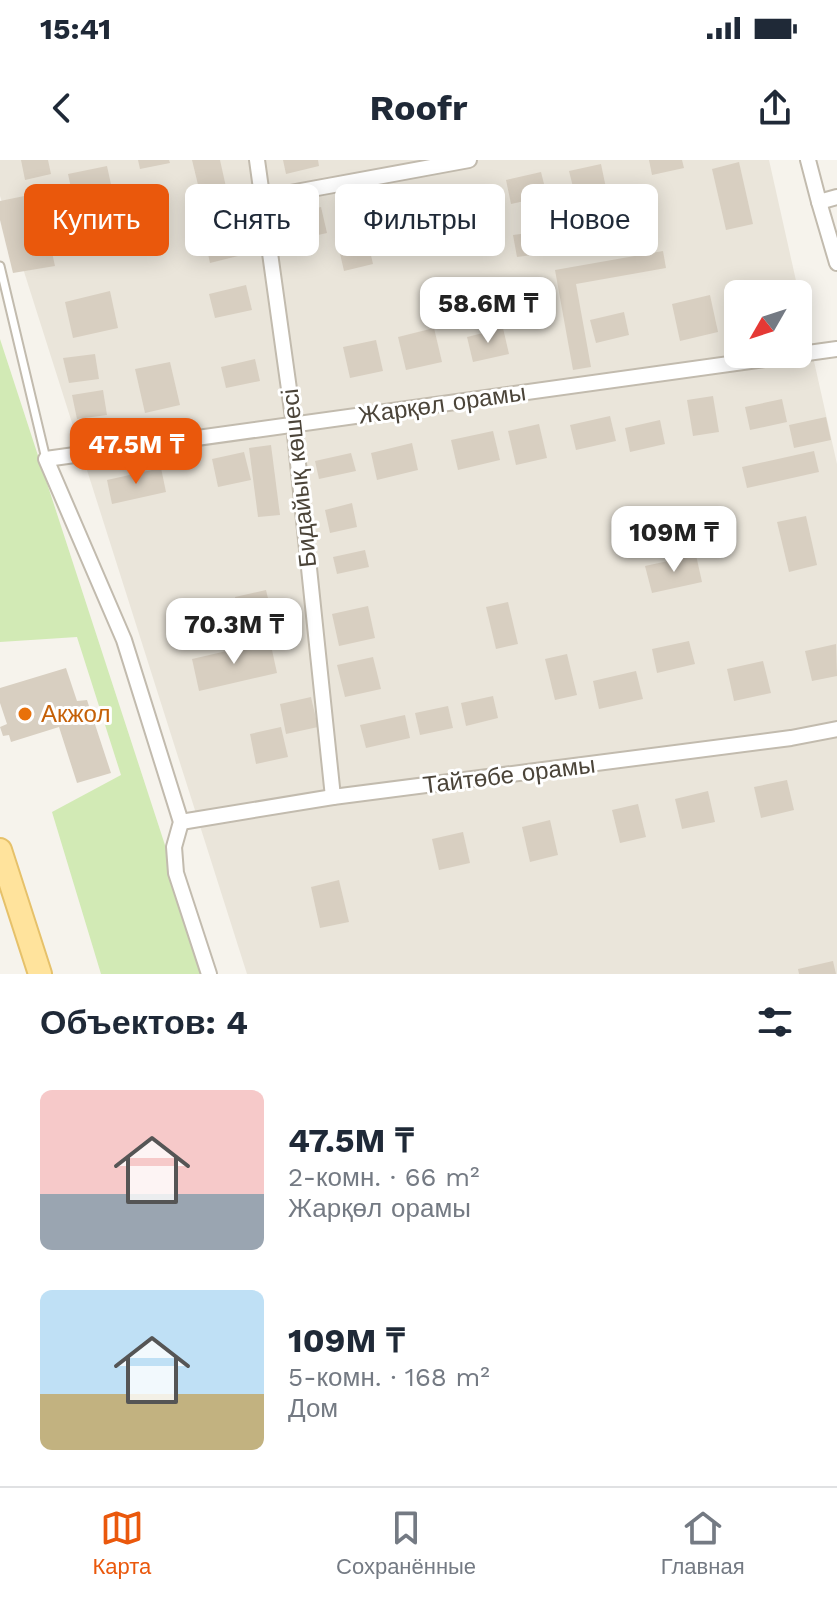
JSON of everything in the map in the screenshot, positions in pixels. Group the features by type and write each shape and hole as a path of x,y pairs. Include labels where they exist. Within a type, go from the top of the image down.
{"main road":[{"path":"0,850 40,974"}],"street":[{"name":"Бидайық көшесі","path":"257,160 261,184"},
{"path":"319,188 469,160"},
{"path":"808,160 837,263"},
{"path":"819,202 837,197"},
{"name":"Бидайық көшесі","path":"271,256 294,425 333,797"},
{"name":"Жарқөл орамы","path":"46,459 837,349"},
{"path":"46,459 124,640 181,822 174,847 176,873 209,974"},
{"name":"Тайтөбе орамы","path":"181,822 333,797 791,738 837,729"}],"lane":[{"path":"0,266 46,459"}],"shaded area":[{"path":"0,160 769,160 796,280 724,280 724,368 812,368 812,352 837,464 837,974 247,974 0,196"}],"green space":[{"path":"0,339 207,974 101,974 52,812 121,775 77,637 0,642"}],"building":[{"path":"21,160 48,160 51,174 25,180"},
{"path":"138,160 169,160 170,163 140,169"},
{"path":"192,160 220,160 225,184 198,184"},
{"path":"283,160 318,160 319,166 286,174"},
{"path":"649,160 682,160 684,168 652,175"},
{"path":"739,162 753,224 726,230 712,169"},
{"path":"601,164 605,184 572,184 569,171"},
{"path":"107,166 111,184 70,184 68,174"},
{"path":"541,172 544,184 521,184 521,202 511,204 506,180"},
{"path":"24,196 24,256 53,256 55,266 13,273 0,220 0,201"},
{"path":"319,207 327,233 319,235"},
{"path":"521,234 521,256 524,256 517,257 513,235"},
{"path":"663,251 666,268 576,284 591,367 573,370 555,270 635,256 658,256 658,252"},
{"path":"208,256 238,256 210,263"},
{"path":"341,256 371,256 373,264 344,271"},
{"path":"246,285 252,310 215,318 209,294"},
{"path":"110,291 118,328 73,338 65,302"},
{"path":"710,295 718,332 680,341 672,304"},
{"path":"624,312 629,335 596,343 590,320"},
{"path":"434,328 442,362 406,370 398,337"},
{"path":"503,328 509,354 473,362 467,337"},
{"path":"376,340 383,371 350,378 343,347"},
{"path":"95,354 99,379 69,383 63,358"},
{"path":"255,359 260,381 226,388 221,367"},
{"path":"170,362 180,405 145,413 135,369"},
{"path":"103,390 107,415 77,419 72,395"},
{"path":"713,396 719,432 693,436 687,400"},
{"path":"782,399 787,422 750,430 745,407"},
{"path":"610,416 616,441 576,450 570,425"},
{"path":"826,417 831,440 794,448 789,425"},
{"path":"660,420 665,444 630,452 625,428"},
{"path":"539,424 547,458 516,465 508,431"},
{"path":"493,431 500,460 458,470 451,440"},
{"path":"412,443 418,470 377,480 371,453"},
{"path":"271,445 280,515 258,517 249,448"},
{"path":"814,451 819,472 747,488 742,467"},
{"path":"244,452 251,480 218,487 212,459"},
{"path":"351,453 356,471 319,479 315,461"},
{"path":"161,468 166,492 112,504 107,480"},
{"path":"352,503 357,527 330,533 325,510"},
{"path":"806,516 817,565 789,572 777,522"},
{"path":"365,550 369,567 337,574 333,557"},
{"path":"696,555 702,582 652,593 645,566"},
{"path":"266,590 272,615 241,622 235,597"},
{"path":"508,602 518,644 496,649 486,607"},
{"path":"368,606 375,638 339,646 332,614"},
{"path":"203,607 213,636 187,644 177,616"},
{"path":"270,641 277,673 199,691 192,659"},
{"path":"689,641 695,664 657,673 652,649"},
{"path":"836,644 837,676 812,681 805,651"},
{"path":"567,654 577,695 555,700 545,659"},
{"path":"373,657 381,689 345,697 337,665"},
{"path":"763,661 771,693 734,701 727,669"},
{"path":"66,668 77,701 87,700 111,773 77,783 59,727 11,742 9,735 3,736 0,727 7,724 0,703 0,688"},
{"path":"636,671 643,699 599,709 593,681"},
{"path":"493,696 498,718 466,726 461,703"},
{"path":"311,697 318,727 286,734 280,704"},
{"path":"448,706 453,728 420,735 415,713"},
{"path":"405,715 410,738 366,748 360,725"},
{"path":"281,727 288,757 256,764 250,734"},
{"path":"787,780 794,810 761,818 754,787"},
{"path":"708,791 715,822 682,829 675,799"},
{"path":"638,804 646,837 620,843 612,810"},
{"path":"550,820 558,855 530,862 522,827"},
{"path":"463,832 470,863 439,870 432,839"},
{"path":"339,880 349,922 320,928 311,887"},
{"path":"833,961 836,974 799,974 798,969"}],"place":[{"name":"Акжол","path":"25,714"}]}
